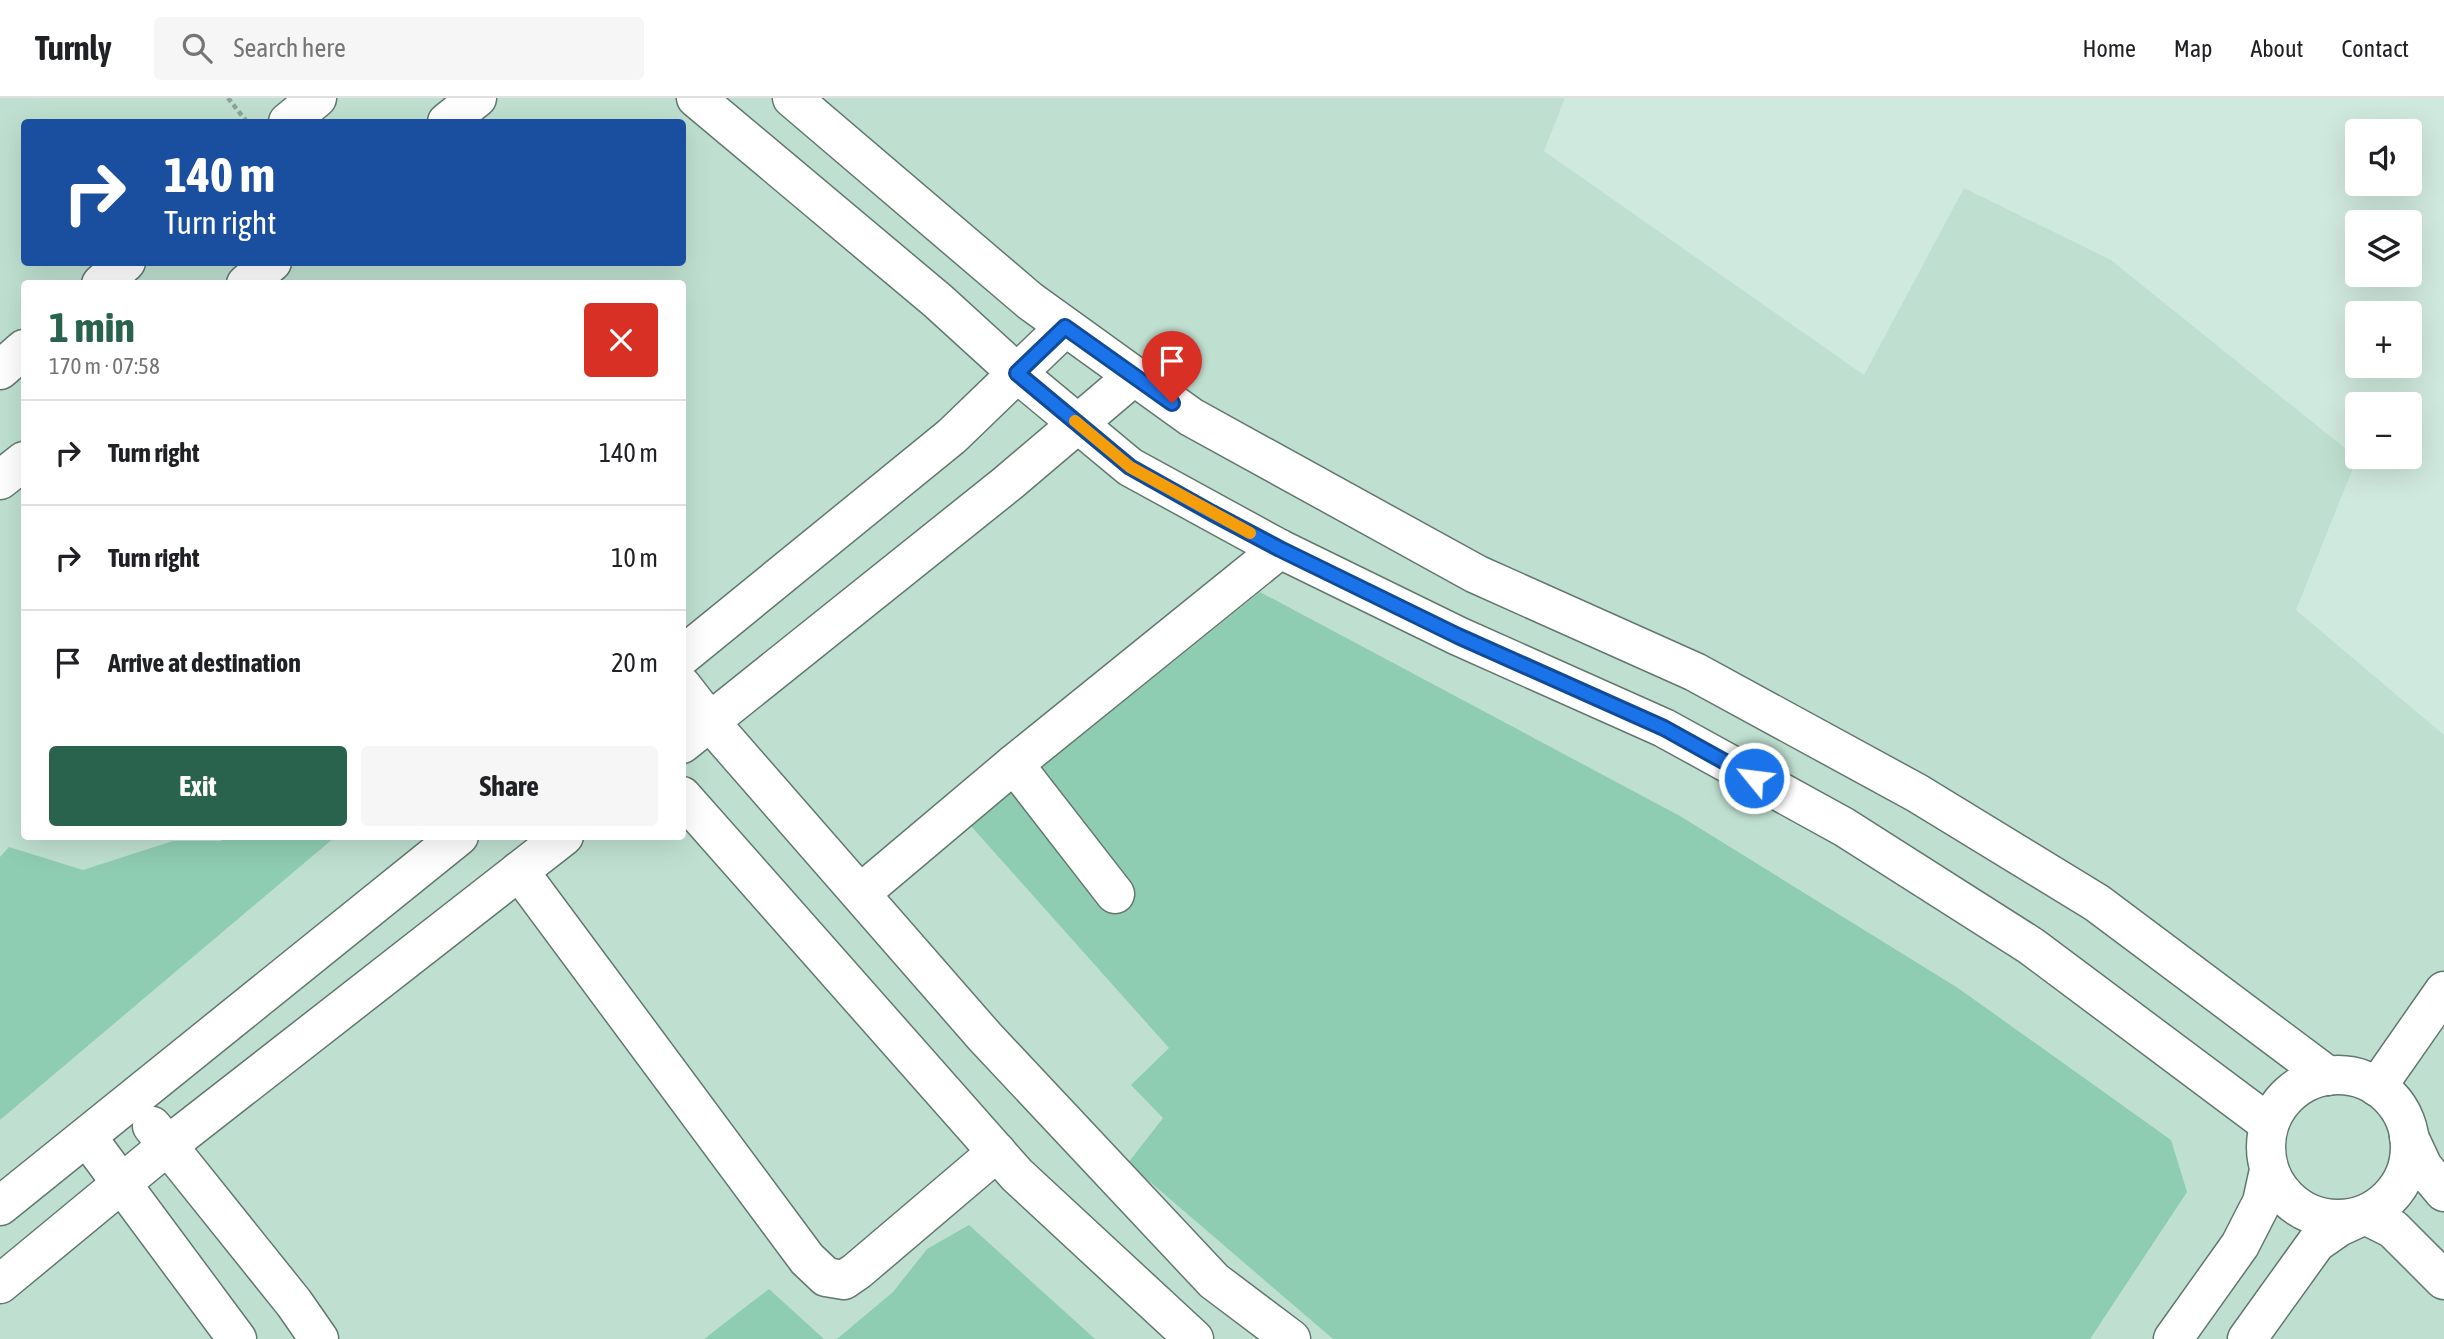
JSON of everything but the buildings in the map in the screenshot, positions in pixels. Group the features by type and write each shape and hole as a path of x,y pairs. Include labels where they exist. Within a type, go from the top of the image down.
{"lane":[{"path":"451,119 477,98"},
{"path":"696,98 1130,467 1280,549 1458,636 1664,728 1844,827 2031,946 2269,1124"},
{"path":"792,98 1030,301 1191,417 1476,574 1695,672 1917,793 2097,903 2329,1076"},
{"path":"106,280 122,266"},
{"path":"251,280 267,266"},
{"path":"686,653 952,436 1065,327"},
{"path":"0,370 21,352"},
{"path":"696,733 1008,482 1134,376"},
{"path":"0,480 21,463"},
{"path":"861,893 1014,764 1280,549"},
{"path":"686,699 696,733 861,893 985,1037 1214,1281 1291,1339"},
{"path":"1014,764 1115,894"},
{"path":"686,801 1017,1175 1194,1339"},
{"path":"0,1206 454,840"},
{"path":"0,1284 167,1146 559,840"},
{"path":"519,872 807,1259 826,1277 844,1280 857,1271 997,1152"},
{"path":"2377,1087 2444,991"},
{"path":"2174,1339 2240,1245 2262,1202 2269,1170 2266,1147 2269,1124 2281,1103 2298,1087 2320,1077 2344,1075 2368,1081 2388,1094 2402,1114 2423,1167 2444,1192"},
{"path":"133,1101 294,1303 319,1339"},
{"path":"88,1137 237,1339"},
{"path":"2247,1339 2315,1243 2385,1202 2400,1184 2409,1161 2410,1137"},
{"path":"2269,1170 2280,1191 2297,1208 2319,1217 2342,1220 2365,1215 2393,1229 2444,1280"}],"path":[{"path":"228,98 245,119"}],"shaded area":[{"path":"0,98 1565,98 1544,151 1864,375 1964,188 2111,260 2345,448 2345,469 2353,469 2296,610 2444,735 2444,1339 0,1339"}],"green space":[{"path":"1260,592 1680,816 1958,988 2171,1140 2187,1192 2090,1339 1333,1339 1128,1163 1163,1118 1131,1085 1169,1048 970,825"},
{"path":"331,840 0,1120 0,857 9,847 83,870 173,841"},
{"path":"969,1225 1095,1339 837,1339 893,1292 927,1249"},
{"path":"769,1289 824,1339 704,1339"}],"slow traffic":[{"path":"1075,421 1130,467 1250,533"}],"route":[{"path":"1172,403 1065,327 1017,373 1130,467 1212,513 1458,636 1664,728 1754,778"}]}
